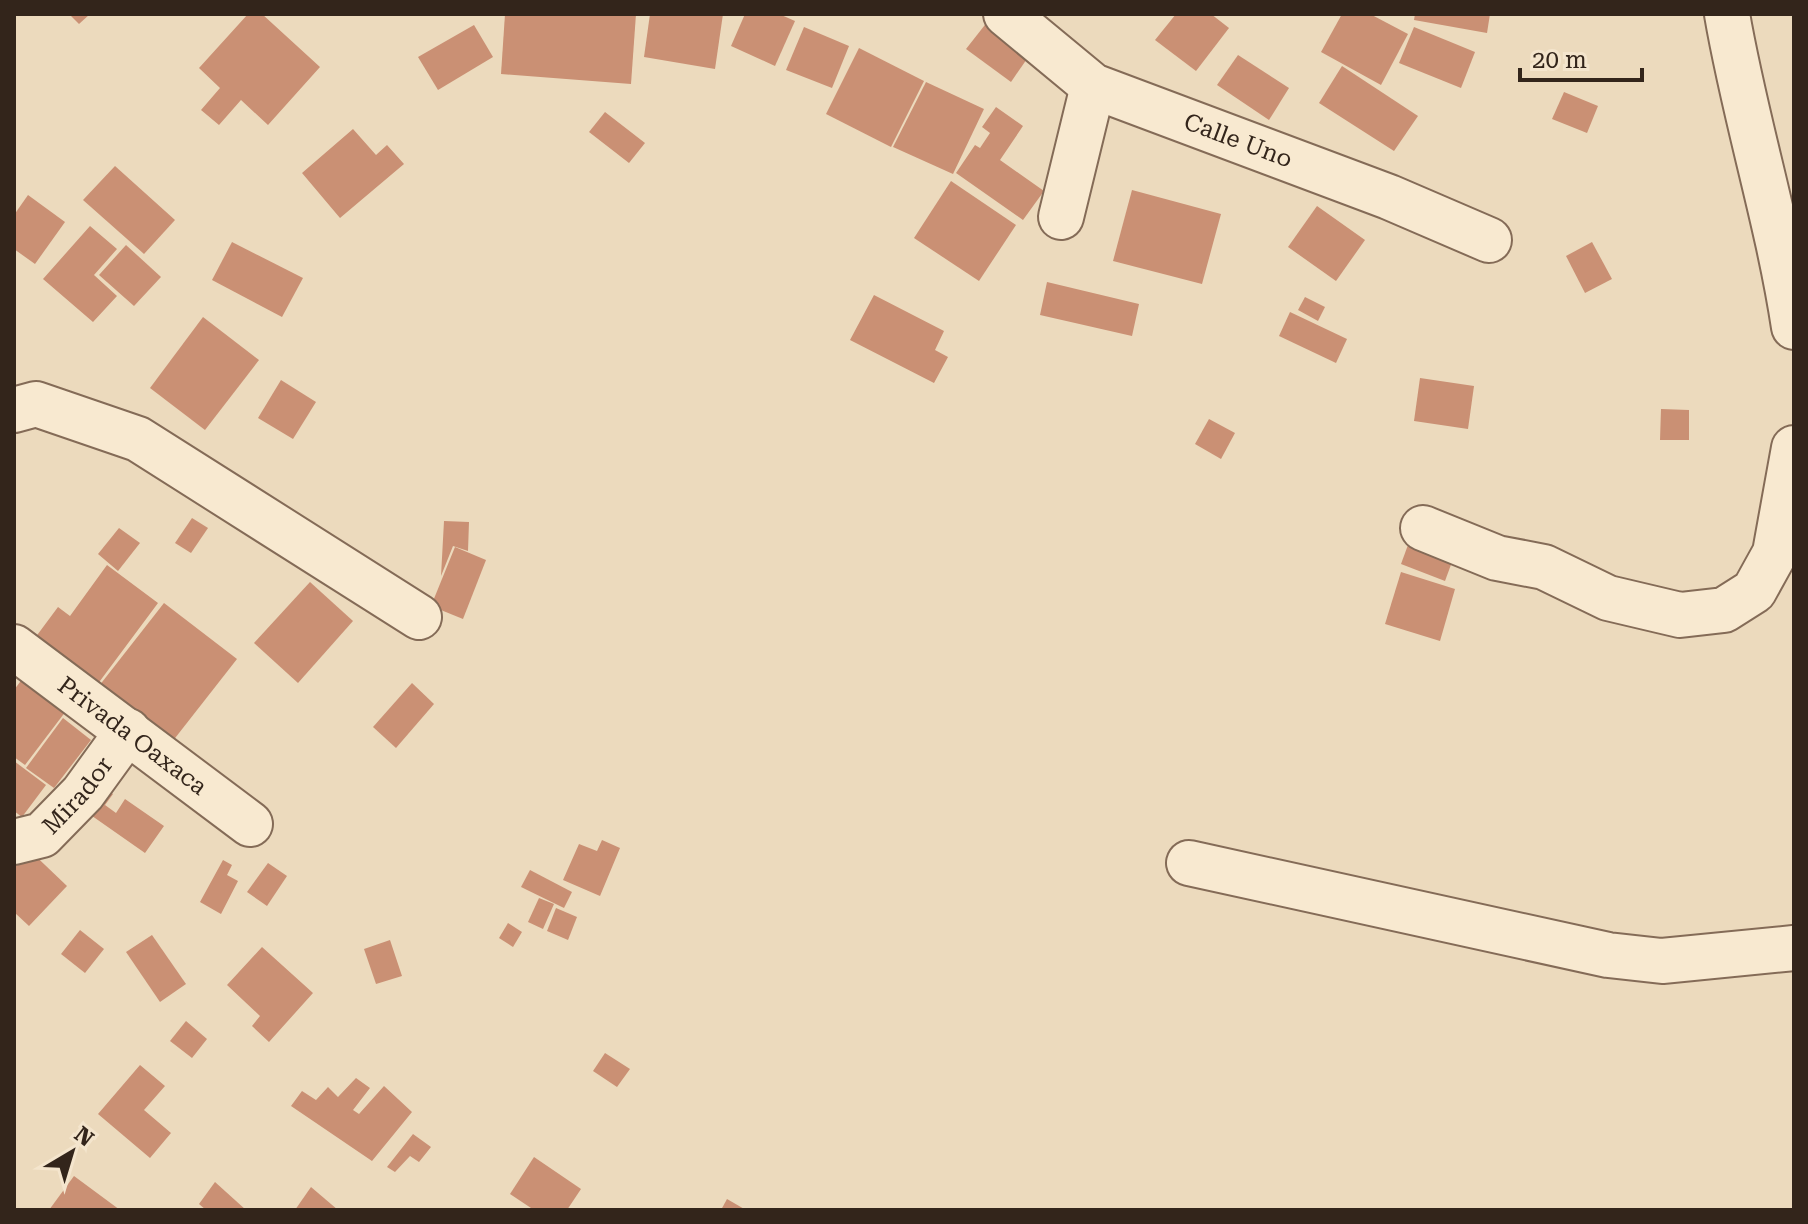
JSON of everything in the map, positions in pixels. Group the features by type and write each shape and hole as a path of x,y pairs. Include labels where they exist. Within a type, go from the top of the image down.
{"street":[{"name":"Calle Uno","path":"1006,14 1093,86 1389,197 1489,240"},
{"path":"1727,14 1736,64 1762,165 1794,327"},
{"path":"1061,217 1093,86"},
{"path":"14,410 36,404 138,439 419,617"},
{"path":"1423,528 1497,558 1544,567 1608,598 1680,615 1724,610 1754,591 1775,553 1794,448"},
{"name":"Privada Oaxaca","path":"14,647 250,824"},
{"name":"Mirador","path":"14,842 42,835 83,793 128,731"},
{"path":"1189,863 1608,955 1662,961 1794,948"}],"building":[{"path":"69,14 90,14 79,24"},
{"path":"248,14 262,14 320,67 268,125 241,100 219,125 201,110 220,88 199,68"},
{"path":"505,14 636,14 631,84 501,74"},
{"path":"650,14 723,14 715,69 644,57"},
{"path":"745,14 779,14 795,21 775,66 731,46"},
{"path":"1176,14 1211,14 1229,28 1196,71 1155,40"},
{"path":"1342,14 1370,14 1408,34 1381,85 1321,52"},
{"path":"1415,14 1490,14 1487,33 1414,20"},
{"path":"988,21 1031,53 1011,82 966,49"},
{"path":"474,25 493,57 438,90 418,57"},
{"path":"804,27 849,46 832,88 786,70"},
{"path":"1414,27 1475,52 1461,88 1399,63"},
{"path":"859,48 924,81 891,147 826,114"},
{"path":"1238,55 1289,88 1269,120 1217,85"},
{"path":"1342,66 1418,116 1394,151 1319,103"},
{"path":"926,82 984,109 953,174 893,147"},
{"path":"1564,92 1598,106 1587,133 1552,119"},
{"path":"996,107 1023,126 1000,160 1044,191 1023,220 956,173 975,145 980,148 990,133 982,127"},
{"path":"605,112 645,143 629,163 589,132"},
{"path":"353,129 376,155 387,145 404,164 340,218 302,173"},
{"path":"115,166 175,220 144,254 83,200"},
{"path":"951,181 1016,225 979,281 914,238"},
{"path":"1132,190 1221,214 1202,284 1113,261"},
{"path":"28,195 65,222 35,264 14,249 14,215"},
{"path":"1317,206 1365,240 1336,281 1288,247"},
{"path":"90,226 117,249 94,275 117,296 93,322 43,279"},
{"path":"232,242 303,278 282,317 212,280"},
{"path":"1592,242 1612,279 1585,293 1566,256"},
{"path":"126,245 161,277 134,306 99,275"},
{"path":"1047,282 1139,304 1132,336 1040,315"},
{"path":"874,295 944,331 935,350 948,357 934,383 850,340"},
{"path":"1305,297 1325,307 1318,321 1298,310"},
{"path":"1290,312 1347,339 1336,363 1279,336"},
{"path":"203,317 259,360 205,430 150,388"},
{"path":"1420,378 1474,386 1468,429 1414,421"},
{"path":"281,380 316,402 293,439 258,418"},
{"path":"1661,409 1689,410 1689,440 1660,440"},
{"path":"1209,419 1235,433 1221,459 1195,444"},
{"path":"192,518 208,528 191,553 175,543"},
{"path":"444,521 469,522 468,551 453,546 441,576"},
{"path":"119,528 140,543 118,571 98,554"},
{"path":"1412,534 1456,551 1445,581 1401,564"},
{"path":"455,547 486,560 463,619 431,606"},
{"path":"107,565 158,603 94,689 32,642 58,607 70,616"},
{"path":"1401,572 1455,589 1440,641 1385,624"},
{"path":"310,582 353,621 298,683 254,643"},
{"path":"164,603 237,659 172,742 99,686"},
{"path":"23,678 66,711 25,765 14,757 14,690"},
{"path":"412,683 434,704 396,748 373,727"},
{"path":"63,718 91,740 54,788 26,768"},
{"path":"14,761 46,785 22,817 14,811"},
{"path":"101,786 113,794 105,805 116,813 125,799 164,826 145,853 85,811"},
{"path":"602,840 620,848 600,896 563,880 579,844 597,851"},
{"path":"23,844 67,886 29,926 14,912 14,854"},
{"path":"223,860 232,865 227,875 238,881 221,914 200,902"},
{"path":"268,863 287,876 267,906 247,892"},
{"path":"530,870 572,892 564,908 521,887"},
{"path":"539,898 554,904 543,929 528,922"},
{"path":"556,908 577,917 568,940 547,931"},
{"path":"508,923 522,932 513,947 499,938"},
{"path":"80,930 104,949 85,973 61,954"},
{"path":"152,935 186,984 160,1002 126,952"},
{"path":"390,940 402,976 376,984 364,949"},
{"path":"262,947 313,993 269,1042 252,1026 260,1016 227,985"},
{"path":"186,1021 207,1039 192,1058 170,1041"},
{"path":"605,1053 630,1069 617,1087 593,1071"},
{"path":"140,1065 165,1086 144,1110 171,1133 150,1158 98,1114"},
{"path":"356,1078 370,1088 353,1110 359,1114 384,1086 412,1112 372,1161 291,1106 302,1091 316,1100 328,1087 338,1097"},
{"path":"413,1134 431,1147 419,1162 410,1156 395,1172 387,1167"},
{"path":"534,1157 581,1189 567,1210 534,1210 510,1194"},
{"path":"74,1176 120,1210 49,1210"},
{"path":"215,1182 246,1210 206,1210 199,1204"},
{"path":"311,1187 338,1210 295,1210"},
{"path":"727,1199 746,1210 721,1210"}]}
